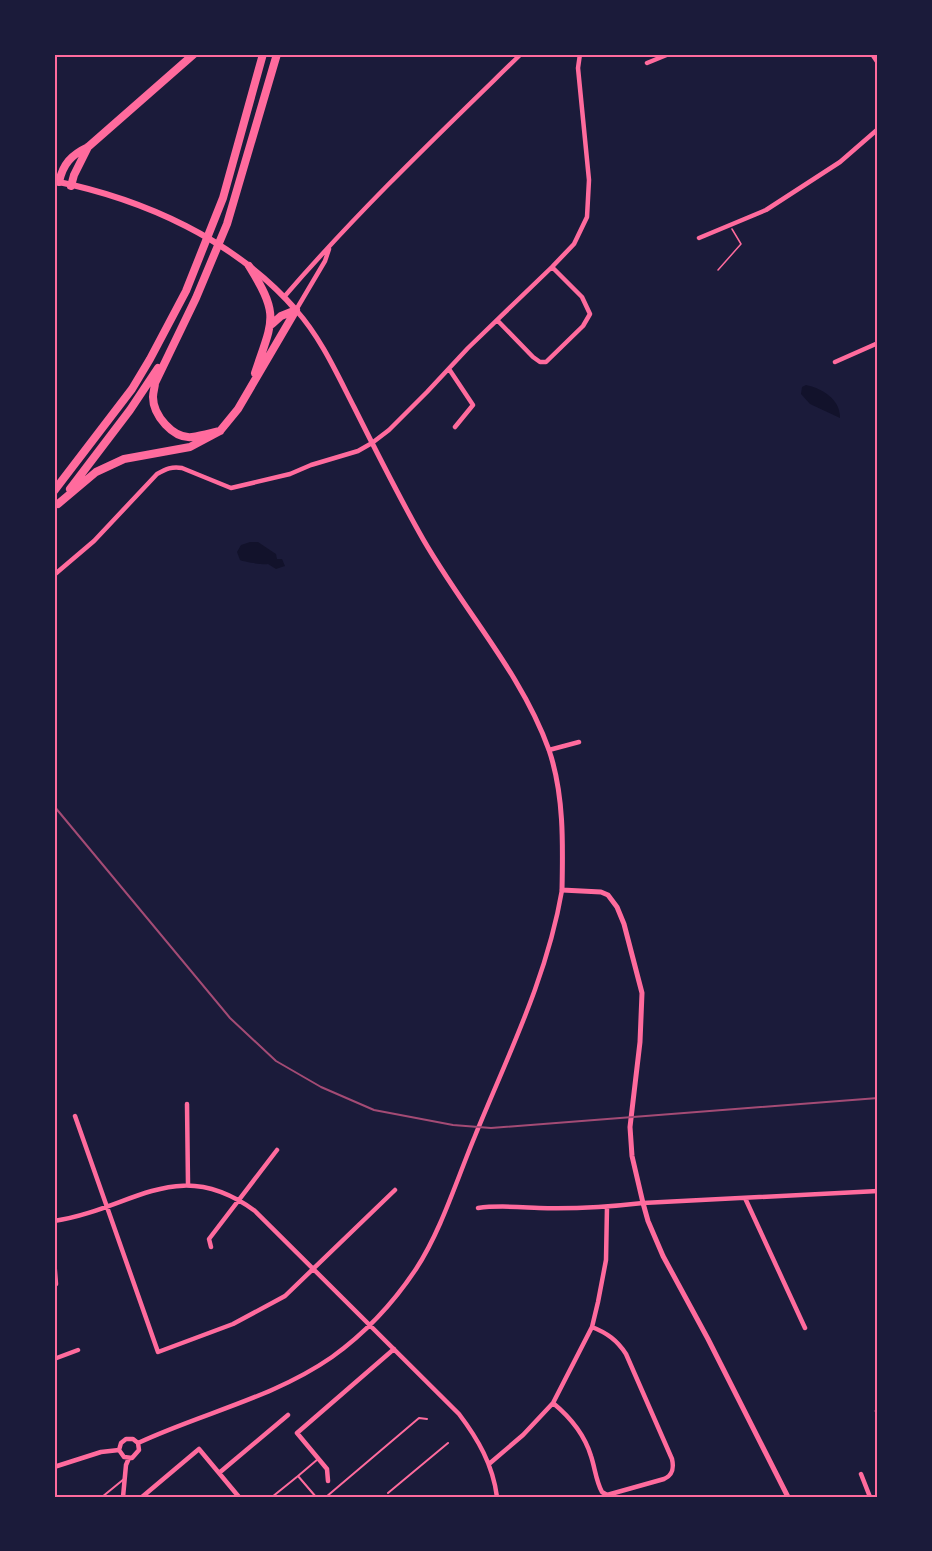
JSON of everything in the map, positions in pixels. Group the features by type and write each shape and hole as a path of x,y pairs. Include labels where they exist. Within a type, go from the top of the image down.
{"highway":[{"path":"56,182 67,161 76,152 88,147 194,54"},
{"path":"54,491 132,389 183,298 223,198 261,54"},
{"path":"220,430 190,437 177,434 165,424 158,414 153,398 155,383 196,298 235,201 277,54"},
{"path":"71,186 74,174 88,147"},
{"path":"249,266 264,290 270,305 272,324 250,389"},
{"path":"56,506 130,410 158,367 196,298"},
{"path":"56,506 96,472 124,459 190,447 220,430 228,423 250,389 296,310"},
{"path":"272,324 281,316 296,310"}],"main road":[{"path":"56,182 98,192 140,206 190,228 238,257 285,297 296,310"}],"street":[{"path":"285,297 319,256 330,247 372,200 521,54"},
{"path":"54,575 94,541 157,474 167,469 175,466 182,468 231,488 290,474 358,451 372,444 404,415 574,244 587,217 589,180 578,68 580,54"},
{"path":"647,63 669,54"},
{"path":"872,54 878,63"},
{"path":"699,237 766,210 821,175 858,148 878,129"},
{"path":"138,1443 237,1405 297,1378 334,1356 370,1324 398,1293 417,1267 440,1221 532,1002 547,958 562,890 561,811 557,781 549,750 522,692 420,534 334,367 296,310 325,261 330,247"},
{"path":"497,320 533,357 540,362 546,362 589,320 590,314 582,297 552,267"},
{"path":"835,362 878,343"},
{"path":"449,369 473,405 455,427"},
{"path":"549,750 579,742"},
{"path":"562,890 601,892 608,895 624,924 642,993 640,1042 630,1127 632,1156 648,1221 663,1256 788,1497"},
{"path":"187,1104 188,1184"},
{"path":"75,1116 158,1352 232,1324 285,1296 395,1190"},
{"path":"212,1247 209,1239 277,1150"},
{"path":"54,1221 74,1218 167,1186 188,1184 215,1189 239,1199 255,1211 315,1269 459,1414 471,1430 489,1464 497,1497"},
{"path":"478,1208 500,1205 539,1208 607,1208 643,1203 878,1191"},
{"path":"745,1198 806,1328"},
{"path":"489,1464 523,1435 553,1403 592,1327 606,1260 607,1208"},
{"path":"54,1259 56,1284"},
{"path":"553,1403 569,1417 581,1433 591,1454 602,1492 607,1495 664,1479 671,1474 672,1459 626,1354 618,1342 592,1327"},
{"path":"328,1481 327,1469 297,1433 394,1349"},
{"path":"54,1359 78,1350"},
{"path":"219,1473 288,1415"},
{"path":"119,1450 126,1438 138,1443"},
{"path":"119,1450 124,1457 129,1458 138,1454 138,1443"},
{"path":"142,1497 199,1449 239,1497"},
{"path":"54,1467 101,1452 119,1450"},
{"path":"123,1497 126,1465 129,1458"},
{"path":"861,1474 870,1497"}],"lane":[{"path":"326,1497 419,1418 427,1419"},
{"path":"388,1493 448,1443"},
{"path":"272,1497 318,1458"},
{"path":"298,1476 316,1497"},
{"path":"102,1497 124,1479"}],"path":[{"path":"718,270 741,244 730,226"}],"shaded area":[{"path":"806,385 824,392 834,400 840,418 810,404 801,394 802,387"},
{"path":"258,542 276,554 277,559 282,559 285,566 276,569 268,564 240,560 237,552 241,545"}],"railway":[{"path":"54,806 230,1018 276,1061 321,1087 374,1110 453,1125 491,1128 878,1098"}]}
